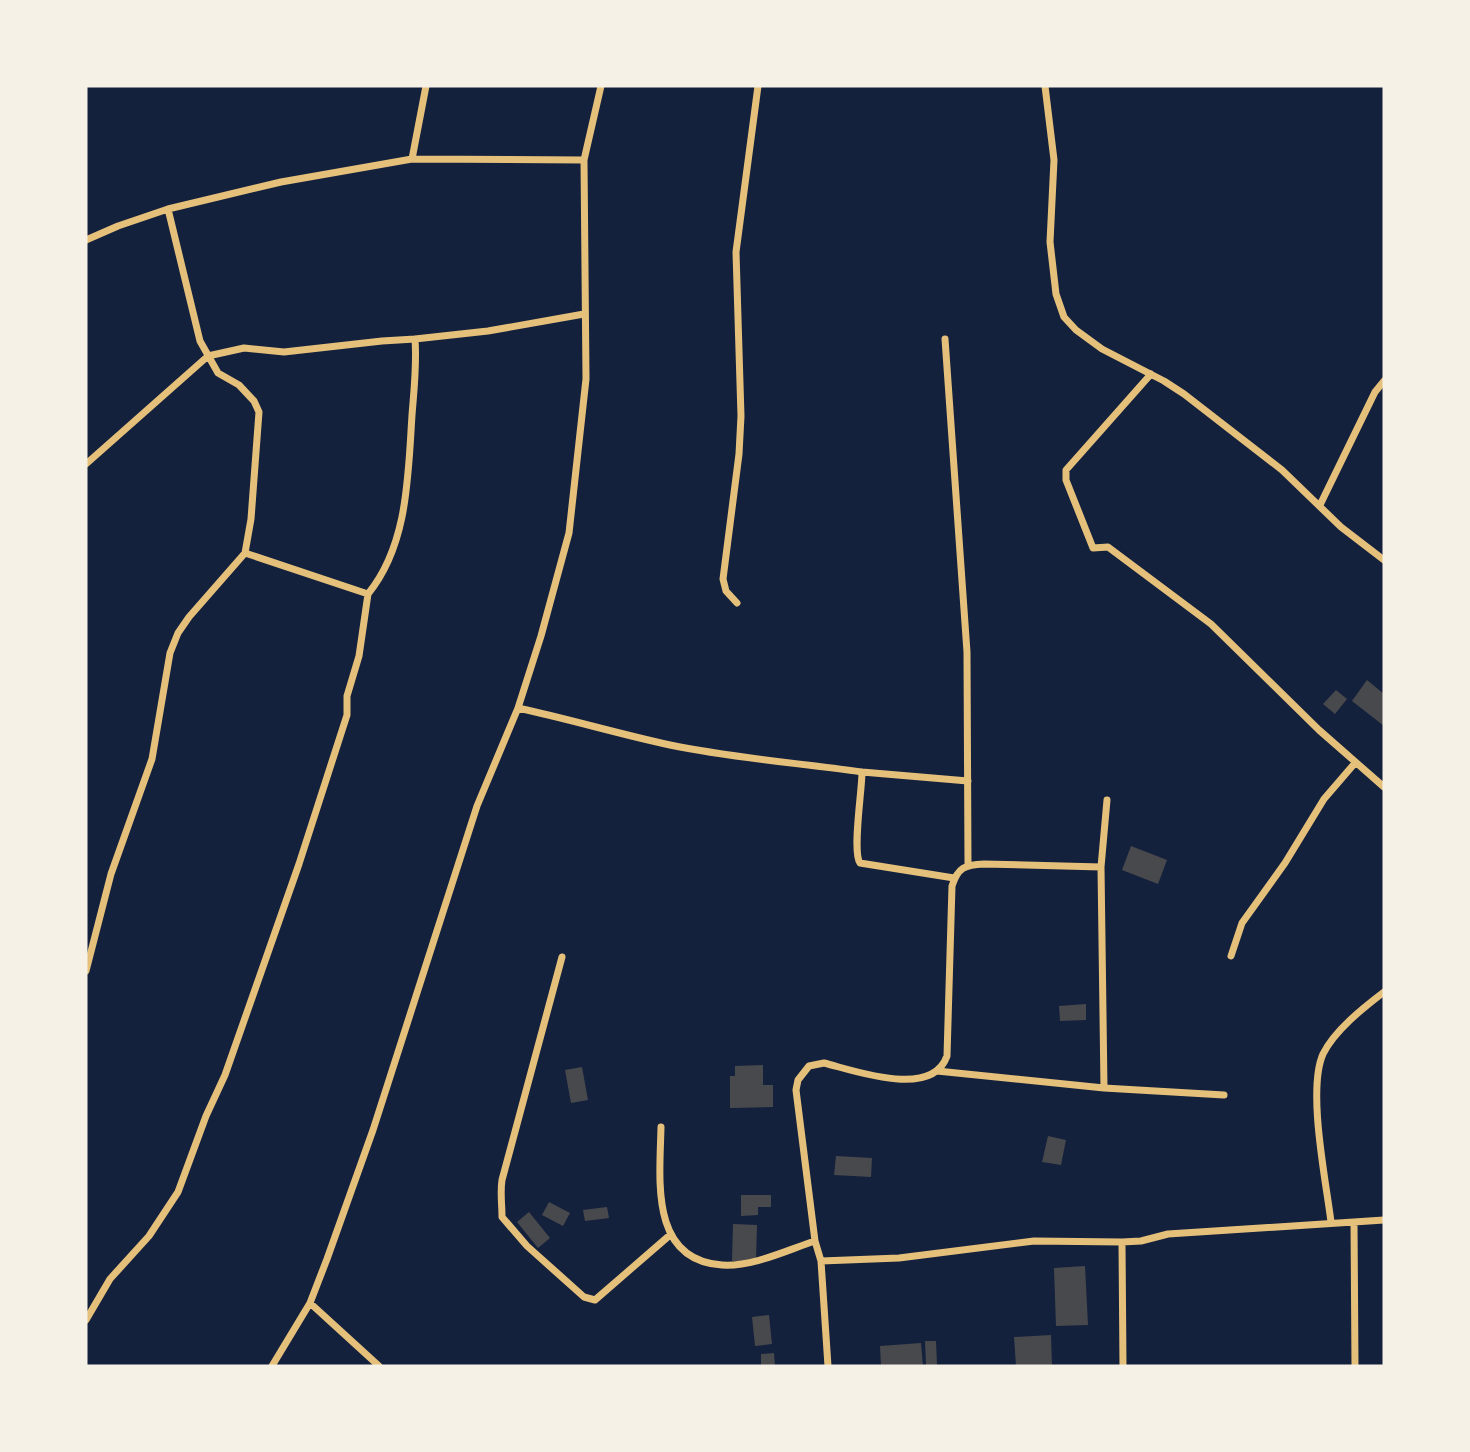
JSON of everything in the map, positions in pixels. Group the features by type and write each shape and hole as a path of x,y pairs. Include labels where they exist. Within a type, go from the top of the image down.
{"street":[{"path":"412,159 426,86"},
{"path":"272,1366 310,1303 373,1130 473,818 518,708 569,533 586,379 584,160 601,86"},
{"path":"737,603 726,591 723,579 740,441 736,252 758,86"},
{"path":"1045,86 1054,160 1051,242 1056,294 1064,317 1076,330 1102,349 1184,394 1282,470 1341,527 1384,561"},
{"path":"86,240 168,209 281,182 412,159 584,160"},
{"path":"86,971 111,874 152,759 170,653 178,633 189,617 245,552 252,506 260,412 239,385 218,373 200,341 168,209"},
{"path":"86,464 208,356 244,348 284,352 488,331 584,314"},
{"path":"86,1320 110,1279 149,1236 178,1192 206,1116 225,1075 342,733 347,696 359,656 368,594 380,579 394,550 403,512 412,440 416,377 415,339"},
{"path":"945,339 967,652 968,865"},
{"path":"1151,374 1066,470 1066,480 1093,548 1108,547 1211,624 1355,763 1384,787"},
{"path":"1320,505 1375,392 1384,381"},
{"path":"245,552 368,594"},
{"path":"518,708 722,754 968,782"},
{"path":"1231,956 1242,923 1285,863 1324,799 1355,763"},
{"path":"862,772 856,853 860,863 954,878"},
{"path":"1104,1088 1101,867 1107,800"},
{"path":"828,1366 821,1261 815,1241 796,1090 802,1073 816,1063 824,1063 882,1077 916,1079 928,1077 944,1065 947,1056 951,886 956,873 968,865 1083,864 1101,867"},
{"path":"562,957 502,1180 502,1217 527,1246 584,1297 595,1300 670,1236"},
{"path":"1331,1222 1317,1104 1317,1076 1324,1053 1339,1032 1384,992"},
{"path":"937,1071 1104,1088 1224,1095"},
{"path":"661,1127 660,1184 664,1220 670,1236 681,1249 723,1265 753,1260 815,1241"},
{"path":"821,1261 912,1256 1034,1241 1140,1241 1168,1234 1384,1220"},
{"path":"1354,1222 1355,1366"},
{"path":"1122,1242 1123,1366"},
{"path":"310,1303 379,1366"}],"building":[{"path":"1367,680 1384,694 1384,726 1352,701"},
{"path":"1336,690 1347,699 1335,714 1323,704"},
{"path":"1131,846 1167,860 1158,884 1122,870"},
{"path":"1086,1004 1086,1020 1060,1021 1059,1006"},
{"path":"763,1065 763,1085 773,1085 773,1107 730,1108 730,1076 735,1076 735,1066"},
{"path":"582,1067 588,1100 571,1103 565,1070"},
{"path":"1048,1136 1066,1140 1061,1165 1042,1162"},
{"path":"836,1156 872,1158 871,1177 834,1175"},
{"path":"741,1195 771,1195 771,1207 758,1207 758,1215 741,1216"},
{"path":"549,1202 570,1213 563,1226 542,1215"},
{"path":"607,1207 609,1218 585,1221 583,1210"},
{"path":"529,1212 550,1238 538,1248 517,1222"},
{"path":"733,1224 757,1225 756,1262 732,1261"},
{"path":"1085,1266 1088,1325 1056,1326 1054,1268"},
{"path":"769,1315 772,1344 755,1346 752,1317"},
{"path":"1051,1335 1052,1366 1016,1366 1014,1337"},
{"path":"925,1341 936,1341 937,1365 926,1366"},
{"path":"921,1343 923,1366 881,1366 880,1346"},
{"path":"774,1353 775,1366 761,1366 761,1354"}]}
